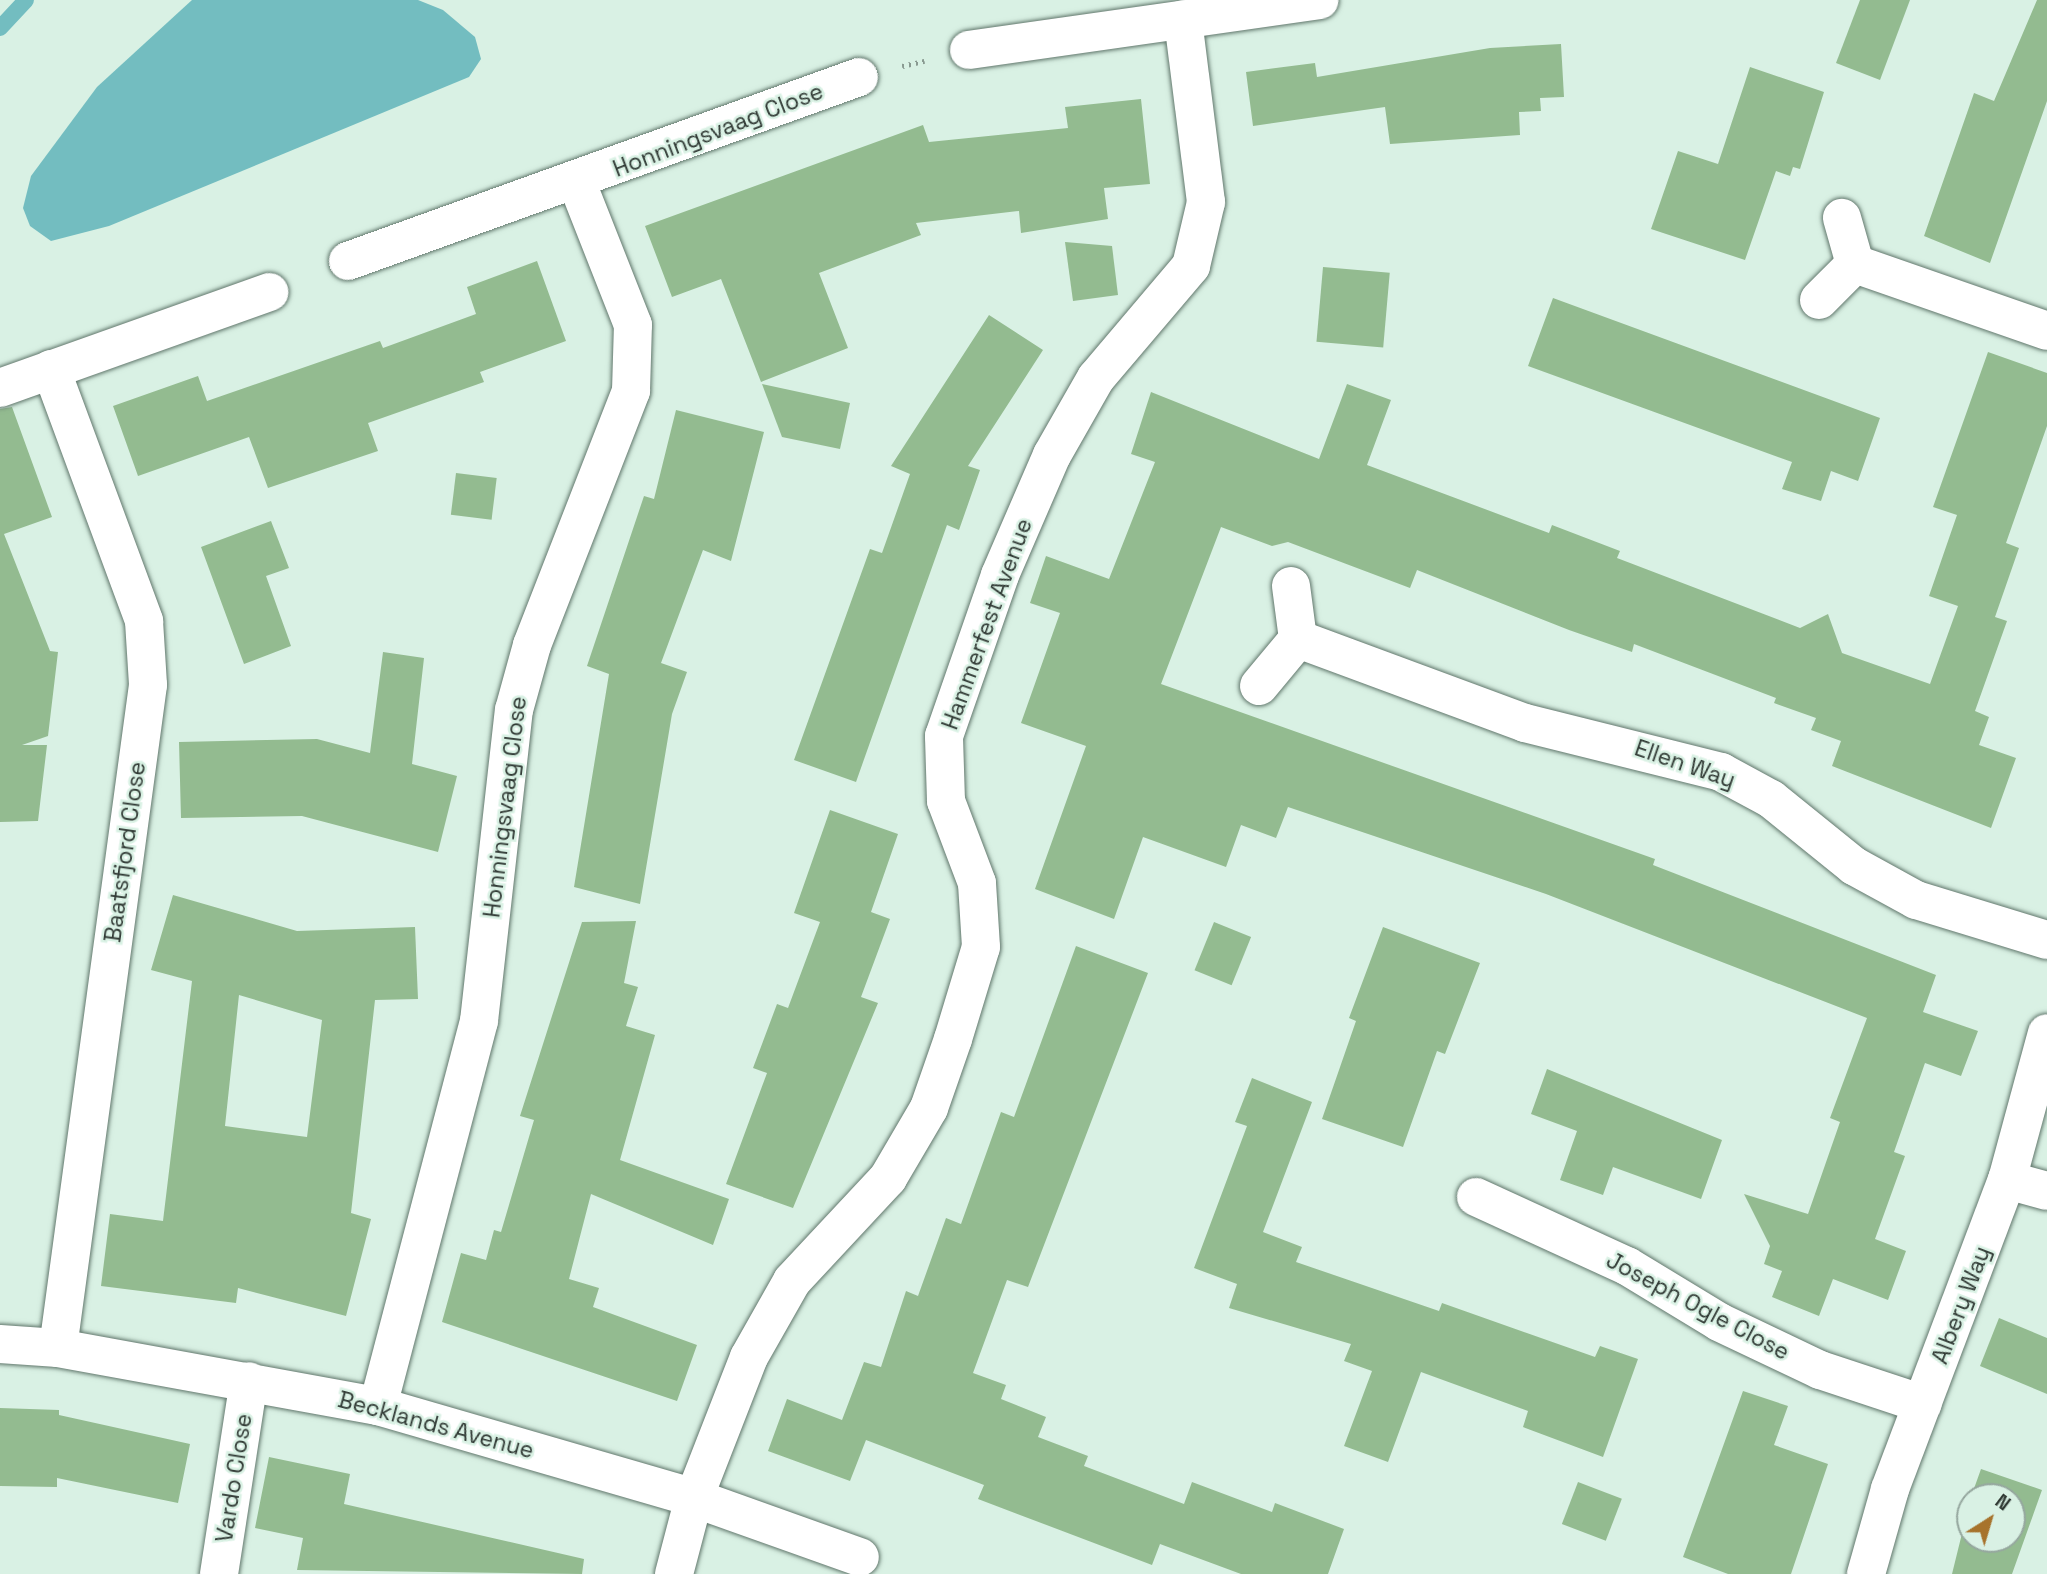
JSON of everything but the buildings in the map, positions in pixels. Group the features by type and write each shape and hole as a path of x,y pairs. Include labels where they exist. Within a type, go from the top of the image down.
{"street":[{"path":"970,50 1319,0"},
{"name":"Hammerfest Avenue","path":"674,1574 694,1498 755,1346 792,1281 888,1178 929,1108 953,1039 981,947 977,883 946,801 944,736 1000,575 1052,455 1097,378 1191,266 1206,202 1183,19"},
{"name":"Honningsvaag Close","path":"348,261 577,183 859,77"},
{"name":"Honningsvaag Close","path":"378,1406 479,1021 513,710 532,645 631,391 633,325 577,183"},
{"path":"1842,218 1854,264"},
{"path":"1819,300 1854,264"},
{"path":"1854,264 2047,331"},
{"path":"0,388 269,292"},
{"name":"Baatsfjord Close","path":"51,369 144,621 148,685 58,1348"},
{"path":"1259,686 1297,639 1291,586"},
{"name":"Ellen Way","path":"1297,639 1525,723 1721,772 1770,799 1854,866 1916,900 2047,940"},
{"name":"Albery Way","path":"1866,1574 1923,1404 2007,1180 2047,1033"},
{"path":"2007,1180 2047,1191"},
{"name":"Joseph Ogle Close","path":"1476,1197 1627,1266 1719,1322 1820,1370 1923,1404"},
{"name":"Becklands Avenue","path":"0,1344 58,1348 378,1406 694,1498 860,1557"},
{"name":"Vardo Close","path":"219,1574 249,1381"}],"path":[{"path":"859,77 970,50"}],"water":[{"path":"192,0 418,0 443,10 475,37 481,59 469,77 109,226 51,241 30,226 23,208 31,176 97,87"}],"waterway":[{"path":"0,28 26,0"}]}
